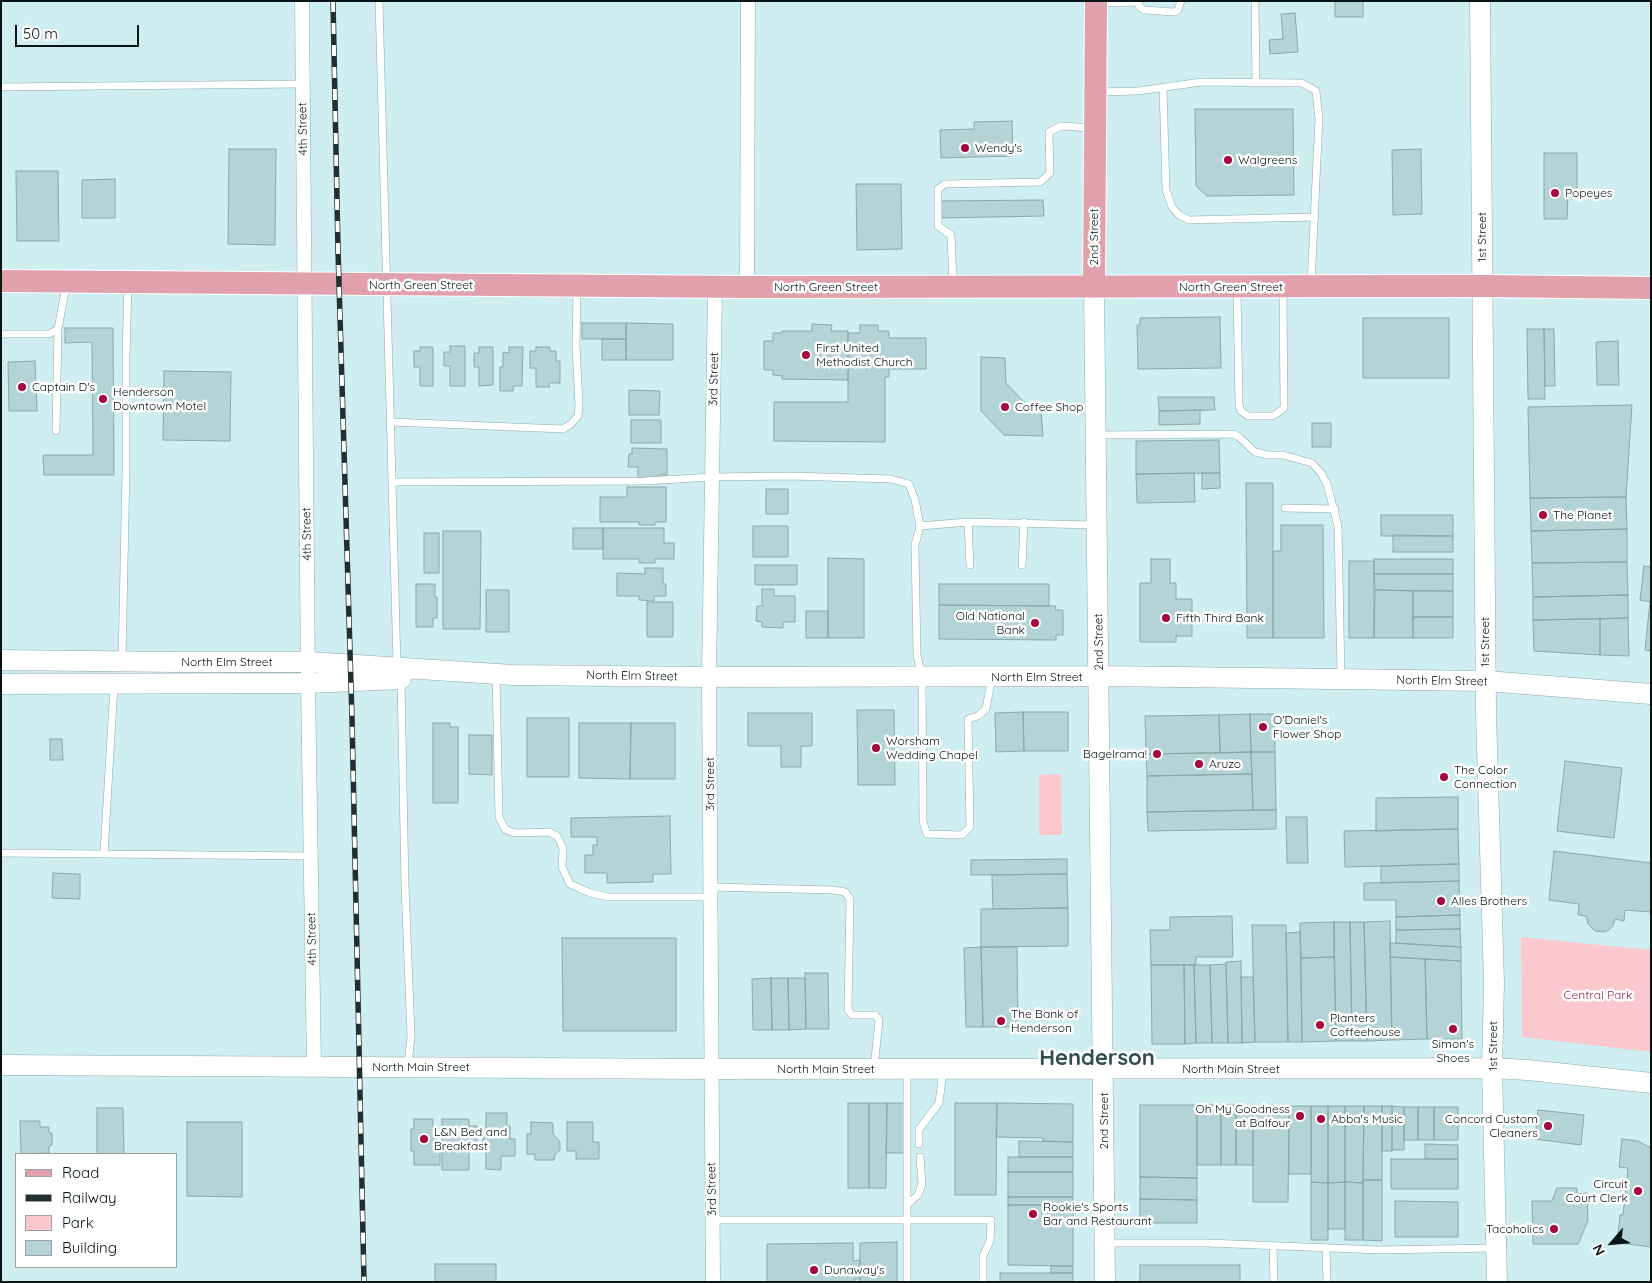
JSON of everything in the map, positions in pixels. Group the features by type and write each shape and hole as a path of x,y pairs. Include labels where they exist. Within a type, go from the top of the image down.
{"main road":[{"name":"2nd Street","path":"1094,287 1096,2"},
{"name":"North Green Street","path":"1,281 715,287 1483,286 1651,288"}],"street":[{"name":"4th Street","path":"302,1 308,683 314,1067"},
{"path":"747,287 748,1"},
{"name":"1st Street","path":"1480,1 1486,681 1494,983 1492,1068 1497,1282"},
{"name":"3rd Street","path":"713,1282 709,677 715,287"},
{"name":"2nd Street","path":"1094,287 1105,1282"},
{"name":"North Elm Street","path":"1,660 309,662 399,674"},
{"name":"North Elm Street","path":"1,684 308,683 399,674 709,677 1099,676 1486,681 1651,694"},
{"name":"North Main Street","path":"1,1065 711,1069 1492,1068 1651,1083"}],"lane":[{"path":"380,1 392,482 405,886 412,1036 408,1067"},
{"path":"1096,2 1138,2 1139,6 1144,10 1174,12 1178,10 1181,1"},
{"path":"1255,1 1256,83"},
{"path":"1095,92 1138,91 1202,82 1302,83 1316,91 1319,118 1311,287"},
{"path":"1,87 302,84"},
{"path":"1163,88 1166,190 1172,207 1179,215 1189,220 1315,217"},
{"path":"953,287 951,235 938,226 938,189 945,184 1040,182 1050,173 1049,132 1061,126 1095,128"},
{"path":"56,431 58,329 66,282"},
{"path":"122,661 128,282"},
{"path":"391,422 563,429 571,424 578,416 579,404 576,346 576,286"},
{"path":"1237,287 1238,406 1248,416 1273,416 1284,408 1283,286"},
{"path":"1,334 49,334 58,329"},
{"path":"1096,435 1233,434 1255,452 1268,455 1283,455 1312,463 1321,473 1327,484 1338,526 1341,679"},
{"path":"392,482 645,481 712,477 790,476 891,480 909,484 915,500 920,526 914,545 917,654 922,677 922,822 927,834 962,835 970,827 968,719 978,716 986,709 992,677"},
{"path":"1285,508 1335,509"},
{"path":"920,526 968,522 1097,525"},
{"path":"968,522 970,565"},
{"path":"1022,565 1024,522"},
{"path":"504,675 499,817 505,829 514,833 549,832 557,836 563,848 562,867 570,884 606,897 711,892 845,892 850,899 848,1010 852,1015 875,1016 879,1020 874,1068"},
{"path":"104,853 114,684"},
{"path":"1,853 311,856"},
{"path":"907,1069 907,1282"},
{"path":"919,1144 920,1129 939,1103 943,1069"},
{"path":"907,1205 918,1195 922,1184 920,1156"},
{"path":"713,1220 991,1220 990,1241 983,1256 984,1282"},
{"path":"1105,1243 1208,1243 1380,1250 1496,1248"},
{"path":"1273,1246 1274,1282"},
{"path":"1326,1248 1327,1282"}],"green space":[{"path":"1061,774 1062,835 1039,835 1039,775"},
{"name":"Central Park","path":"1521,937 1651,950 1651,1052 1522,1037"}],"building":[{"path":"1335,1 1363,1 1363,17 1335,17"},
{"path":"1295,13 1298,52 1270,54 1269,40 1283,39 1281,14"},
{"path":"1195,109 1293,109 1294,195 1207,196 1196,186"},
{"path":"1012,121 1013,156 941,158 940,130 974,129 974,122"},
{"path":"229,149 276,149 275,245 228,244"},
{"path":"1421,149 1422,214 1393,215 1392,150"},
{"path":"1544,153 1577,153 1577,195 1568,195 1567,219 1544,219"},
{"path":"16,171 58,171 59,241 17,241"},
{"path":"115,179 115,218 82,218 82,180"},
{"path":"856,184 901,184 902,249 857,250"},
{"path":"1043,200 1044,216 940,218 940,201"},
{"path":"1220,317 1221,368 1138,369 1137,325 1140,325 1140,318"},
{"path":"1363,318 1449,318 1449,378 1363,378"},
{"path":"582,323 626,323 626,339 582,339"},
{"path":"626,323 673,324 673,360 626,360"},
{"name":"First United Methodist Church","path":"812,324 832,325 831,331 848,331 848,380 782,379 782,376 773,375 773,370 764,370 764,341 773,341 773,333 782,333 782,331 812,331"},
{"path":"860,325 878,325 878,331 889,331 889,338 926,338 926,369 889,369 889,377 885,377 885,442 774,441 774,402 848,402 848,333 860,333"},
{"name":"Henderson Downtown Motel","path":"65,328 113,328 114,475 44,475 43,455 93,455 92,342 65,343"},
{"path":"1527,329 1544,329 1545,399 1528,399"},
{"path":"1544,329 1554,329 1555,386 1545,386"},
{"path":"602,339 626,339 626,360 602,360"},
{"path":"1618,341 1619,385 1597,385 1596,342"},
{"path":"450,346 465,346 465,386 450,386 450,366 444,366 444,352 450,352"},
{"path":"420,347 433,347 433,386 420,386 420,367 414,367 414,351 420,351"},
{"path":"479,347 493,347 493,385 479,386 479,367 474,367 474,353 479,353"},
{"path":"509,347 523,347 522,386 513,386 513,391 500,391 500,367 503,367 503,352 509,353"},
{"path":"536,347 550,347 550,351 556,351 556,361 560,361 560,383 549,383 550,387 536,387 536,368 530,368 530,351 536,351"},
{"path":"981,357 1005,358 1006,383 1032,410 1041,411 1043,436 1004,435 981,411"},
{"name":"Captain D's","path":"35,361 37,411 9,411 8,362"},
{"path":"164,371 231,372 230,441 163,440"},
{"path":"629,390 660,391 659,415 629,415"},
{"path":"1158,397 1214,397 1215,410 1159,411"},
{"path":"1632,405 1626,497 1530,498 1528,407"},
{"path":"1200,410 1200,424 1159,425 1159,411"},
{"path":"631,420 661,420 661,443 631,443"},
{"path":"1312,423 1331,423 1331,447 1312,447"},
{"path":"1219,440 1220,473 1136,474 1136,441"},
{"path":"632,448 667,449 667,475 658,475 658,478 638,478 638,467 628,467 629,454 632,454"},
{"path":"1194,473 1195,502 1137,503 1136,474"},
{"path":"1202,473 1220,473 1220,488 1202,489"},
{"path":"1246,483 1273,483 1273,638 1247,638"},
{"path":"627,487 666,487 666,522 655,522 655,525 639,525 639,522 600,522 600,497 627,497"},
{"path":"766,489 788,489 788,514 766,514"},
{"path":"1626,497 1627,529 1531,531 1530,498"},
{"path":"1381,515 1453,515 1453,536 1381,536"},
{"path":"1281,525 1323,525 1324,638 1273,638 1273,551 1281,551"},
{"path":"753,526 788,526 788,557 753,557"},
{"path":"573,528 603,528 603,549 573,549"},
{"path":"603,528 664,528 664,543 674,543 674,559 655,559 655,563 639,563 639,559 603,559"},
{"path":"1627,529 1627,562 1532,563 1531,531"},
{"path":"443,531 481,531 480,629 443,629"},
{"path":"424,533 439,533 439,573 424,573"},
{"path":"1393,535 1453,536 1453,552 1393,552"},
{"path":"828,558 864,559 864,638 828,638"},
{"name":"Fifth Third Bank","path":"1151,559 1170,559 1170,583 1176,583 1176,599 1192,599 1192,636 1176,636 1176,642 1140,642 1140,583 1151,583"},
{"path":"1374,559 1453,559 1453,574 1374,574"},
{"path":"1349,561 1374,561 1374,638 1349,638"},
{"path":"1627,562 1628,595 1533,597 1532,563"},
{"path":"755,565 797,565 797,585 755,585"},
{"path":"1644,566 1651,567 1651,602 1640,600"},
{"path":"645,568 663,568 663,584 666,584 666,596 654,596 654,601 639,600 639,596 617,596 617,573 645,574"},
{"path":"1374,574 1453,574 1453,591 1375,590"},
{"path":"416,584 435,584 437,618 433,618 433,627 416,627"},
{"path":"939,584 1049,584 1049,606 939,605"},
{"path":"762,589 774,589 774,596 795,596 795,622 783,622 783,628 762,627 762,622 756,621 757,606 762,606"},
{"path":"486,590 509,590 509,632 486,632"},
{"path":"1375,590 1413,591 1413,638 1374,638"},
{"path":"1413,591 1453,591 1453,617 1413,617"},
{"path":"1628,595 1628,618 1533,620 1533,597"},
{"path":"647,602 673,602 673,637 647,637"},
{"path":"1651,602 1651,651 1645,650"},
{"path":"939,605 1056,606 1055,610 1063,610 1063,635 1056,635 1056,640 939,639"},
{"path":"806,611 828,611 828,638 806,638"},
{"path":"1413,617 1453,617 1453,638 1413,638"},
{"path":"1628,618 1629,656 1600,655 1600,619"},
{"path":"1600,619 1600,655 1534,651 1533,620"},
{"name":"Worsham Wedding Chapel","path":"857,710 894,710 895,785 858,785"},
{"path":"1023,712 1068,712 1068,751 1024,751"},
{"path":"1023,712 1024,751 996,752 995,713"},
{"path":"748,713 812,713 812,746 801,746 801,767 781,767 781,746 748,746"},
{"path":"1250,714 1251,752 1220,753 1219,715"},
{"path":"1250,714 1274,714 1275,752 1251,752"},
{"path":"1219,715 1220,753 1146,754 1145,716"},
{"path":"527,718 569,718 569,777 527,777"},
{"path":"433,723 450,723 450,727 458,727 458,803 433,803"},
{"path":"579,723 631,723 630,779 579,778"},
{"path":"631,723 675,723 675,779 630,779"},
{"path":"469,735 492,735 492,775 469,774"},
{"path":"50,739 62,739 63,760 50,760"},
{"path":"1251,752 1275,752 1276,810 1253,810"},
{"name":"Aruzo","path":"1251,752 1252,774 1147,776 1146,754"},
{"path":"1565,761 1622,768 1614,838 1557,831"},
{"path":"1252,774 1253,810 1147,812 1147,776"},
{"path":"1458,797 1458,829 1376,831 1376,798"},
{"path":"1276,810 1276,829 1148,831 1147,812"},
{"path":"670,816 671,874 653,874 653,882 607,883 607,873 585,873 585,855 593,855 593,845 597,845 597,837 571,837 571,818"},
{"path":"1286,817 1307,817 1308,863 1287,863"},
{"path":"1458,829 1459,864 1345,867 1344,831"},
{"path":"1554,851 1651,863 1651,912 1625,910 1624,921 1615,919 1613,926 1609,930 1604,932 1595,931 1588,924 1586,916 1578,915 1579,904 1549,900"},
{"path":"1067,859 1067,874 971,875 971,860"},
{"path":"1459,864 1459,881 1381,883 1381,866"},
{"path":"53,873 80,874 80,899 52,898"},
{"path":"1067,874 1068,908 993,909 992,875"},
{"path":"1459,881 1460,915 1396,917 1396,900 1364,900 1364,883"},
{"path":"1068,908 1068,946 981,947 981,909"},
{"path":"1460,915 1460,929 1396,930 1396,917"},
{"path":"1232,916 1233,957 1196,957 1196,965 1151,965 1150,930 1170,930 1170,917"},
{"path":"1390,921 1392,1040 1367,1041 1364,922"},
{"path":"1334,922 1350,922 1352,1041 1336,1041"},
{"path":"1334,922 1334,957 1301,958 1300,923"},
{"path":"1350,922 1364,922 1367,1041 1352,1041"},
{"path":"1252,925 1286,925 1288,1042 1255,1042"},
{"path":"1460,929 1461,947 1396,943 1396,930"},
{"path":"1300,932 1302,1042 1288,1042 1286,933"},
{"path":"562,938 676,938 676,1031 563,1031"},
{"path":"1390,943 1461,947 1461,961 1390,957"},
{"path":"981,947 983,1027 966,1027 964,948"},
{"path":"981,947 1017,947 1018,1027 983,1027"},
{"path":"1334,957 1336,1041 1302,1042 1301,958"},
{"path":"1390,957 1425,959 1427,1039 1392,1040"},
{"path":"1425,959 1461,961 1462,1039 1427,1039"},
{"path":"1241,961 1242,1043 1228,1043 1226,962"},
{"path":"1226,964 1228,1043 1212,1043 1210,965"},
{"path":"1151,965 1184,965 1185,1044 1152,1044"},
{"path":"1184,965 1194,965 1196,1043 1185,1044"},
{"path":"1194,965 1210,965 1212,1043 1196,1043"},
{"path":"805,973 828,973 829,1029 806,1029"},
{"path":"1241,977 1253,977 1255,1042 1242,1043"},
{"path":"771,978 788,978 789,1030 772,1030"},
{"path":"771,978 772,1030 753,1030 752,979"},
{"path":"788,978 805,978 806,1029 789,1030"},
{"path":"848,1103 869,1103 869,1188 848,1188"},
{"path":"869,1103 887,1103 886,1188 869,1188"},
{"path":"887,1103 906,1103 905,1153 886,1153"},
{"path":"955,1103 997,1103 996,1195 955,1195"},
{"path":"997,1103 1073,1104 1073,1142 1043,1141 1043,1138 996,1137"},
{"path":"1140,1105 1197,1105 1197,1178 1140,1177"},
{"path":"1197,1105 1221,1105 1221,1165 1197,1165"},
{"path":"1221,1105 1236,1105 1236,1165 1221,1165"},
{"path":"1236,1105 1253,1106 1253,1165 1236,1165"},
{"path":"1253,1106 1289,1106 1288,1202 1253,1202"},
{"path":"1289,1106 1311,1106 1311,1174 1289,1174"},
{"path":"1311,1106 1328,1106 1328,1183 1311,1182"},
{"path":"1328,1106 1345,1106 1345,1182 1328,1183"},
{"path":"1345,1106 1364,1106 1363,1183 1345,1182"},
{"path":"1364,1106 1382,1106 1382,1180 1363,1180"},
{"path":"1382,1106 1392,1106 1392,1151 1382,1151"},
{"path":"1392,1106 1404,1107 1404,1150 1392,1150"},
{"path":"1404,1107 1418,1107 1418,1140 1404,1140"},
{"path":"1418,1107 1434,1107 1434,1140 1418,1140"},
{"path":"1434,1107 1458,1107 1458,1140 1434,1140"},
{"path":"97,1108 123,1108 124,1153 97,1153"},
{"path":"1538,1110 1584,1115 1581,1145 1535,1139"},
{"path":"486,1113 507,1113 510,1139 515,1139 515,1156 501,1156 501,1170 486,1169 486,1147 483,1147 483,1133 486,1133"},
{"name":"L&N Bed and Breakfast","path":"414,1119 433,1119 433,1129 437,1129 437,1148 440,1149 440,1165 414,1165 414,1151 411,1151 411,1129 414,1129"},
{"path":"442,1119 469,1119 469,1126 477,1126 477,1144 469,1144 469,1170 442,1170"},
{"path":"20,1121 40,1121 40,1127 49,1127 49,1133 52,1133 52,1145 49,1146 49,1153 21,1153"},
{"path":"187,1122 242,1122 242,1197 187,1196"},
{"path":"531,1122 553,1123 553,1134 560,1142 560,1150 555,1155 554,1160 535,1160 535,1154 527,1154 527,1134 531,1134"},
{"path":"567,1122 593,1122 593,1142 599,1142 599,1159 576,1159 576,1151 567,1151"},
{"name":"Circuit Court Clerk","path":"1622,1139 1638,1141 1651,1148 1651,1247 1620,1243 1621,1234 1618,1234 1620,1215 1623,1215 1628,1168 1619,1167"},
{"path":"1019,1141 1073,1142 1073,1157 1019,1157"},
{"path":"1425,1144 1458,1145 1458,1159 1425,1159"},
{"path":"1008,1157 1073,1157 1073,1172 1008,1172"},
{"path":"1391,1159 1458,1159 1458,1189 1391,1189"},
{"path":"1008,1172 1073,1172 1073,1197 1008,1197"},
{"path":"1140,1177 1197,1178 1197,1200 1140,1199"},
{"path":"1363,1180 1382,1180 1382,1241 1363,1240"},
{"path":"1311,1182 1328,1183 1328,1240 1311,1240"},
{"path":"1345,1182 1345,1229 1328,1229 1328,1183"},
{"path":"1345,1182 1363,1183 1363,1240 1345,1240"},
{"path":"1557,1188 1577,1188 1577,1194 1587,1193 1588,1221 1578,1244 1533,1244 1532,1201 1552,1201"},
{"path":"1008,1197 1073,1197 1073,1205 1008,1205"},
{"path":"1140,1199 1197,1200 1197,1223 1140,1223"},
{"path":"1395,1201 1458,1202 1458,1237 1395,1237"},
{"path":"1008,1205 1073,1205 1073,1266 1008,1265"},
{"path":"897,1242 897,1282 860,1282 860,1243"},
{"name":"Dunaway's","path":"853,1243 853,1261 860,1260 860,1279 854,1279 854,1282 767,1282 767,1244"},
{"path":"435,1264 496,1264 496,1282 435,1282"},
{"path":"1140,1265 1240,1265 1240,1282 1140,1282"},
{"path":"1051,1266 1073,1266 1073,1273 1051,1273"},
{"path":"1000,1273 1073,1273 1073,1282 1000,1282"}],"railway":[{"path":"333,1 338,250 352,718 364,1282"}],"place":[{"name":"Wendy's","path":"965,148"},
{"name":"Walgreens","path":"1228,160"},
{"name":"Popeyes","path":"1555,193"},
{"name":"First United Methodist Church","path":"806,355"},
{"name":"Captain D's","path":"22,387"},
{"name":"Henderson Downtown Motel","path":"103,399"},
{"name":"Coffee Shop","path":"1005,407"},
{"name":"The Planet","path":"1543,515"},
{"name":"Fifth Third Bank","path":"1166,618"},
{"name":"Old National Bank","path":"1035,623"},
{"name":"O'Daniel's Flower Shop","path":"1263,727"},
{"name":"Worsham Wedding Chapel","path":"876,748"},
{"name":"Bagelrama!","path":"1157,754"},
{"name":"Aruzo","path":"1199,764"},
{"name":"The Color Connection","path":"1444,777"},
{"name":"Alles Brothers","path":"1441,901"},
{"name":"The Bank of Henderson","path":"1001,1021"},
{"name":"Planters Coffeehouse","path":"1320,1025"},
{"name":"Simon's Shoes","path":"1453,1029"},
{"name":"Oh My Goodness at Balfour","path":"1300,1116"},
{"name":"Abba's Music","path":"1321,1119"},
{"name":"Concord Custom Cleaners","path":"1548,1126"},
{"name":"L&N Bed and Breakfast","path":"424,1139"},
{"name":"Circuit Court Clerk","path":"1638,1191"},
{"name":"Rookie's Sports Bar and Restaurant","path":"1033,1214"},
{"name":"Tacoholics","path":"1554,1229"},
{"name":"Dunaway's","path":"814,1270"}],"district":[{"name":"Henderson","path":"1097,1058"}]}
